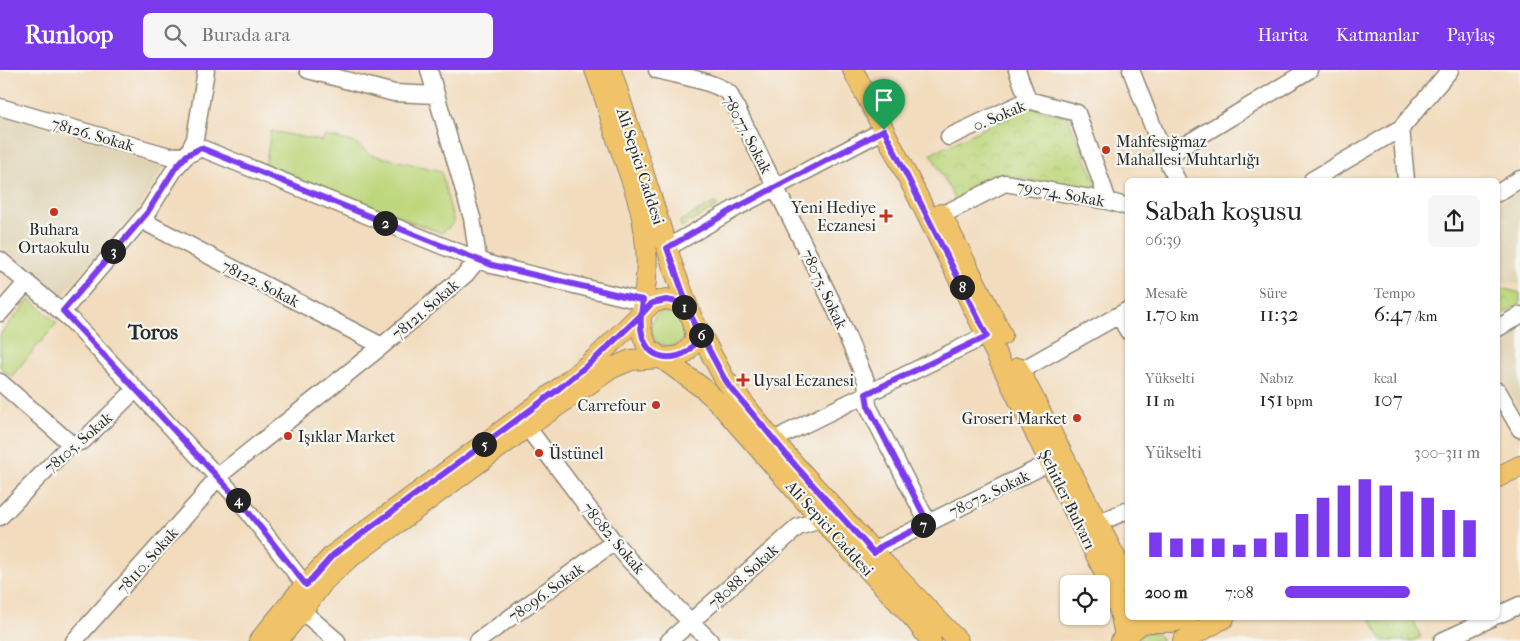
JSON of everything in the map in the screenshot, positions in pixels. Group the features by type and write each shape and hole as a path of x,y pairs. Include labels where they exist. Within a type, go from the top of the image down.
{"main road":[{"name":"Ali Sepici Caddesi","path":"598,70 654,205 692,318 724,378 774,441 874,553 958,641"},
{"name":"Ali Sepici Caddesi","path":"598,70 637,196 646,238 646,279 642,307"},
{"name":"Şehitler Bulvarı","path":"853,70 1051,462 1110,585 1120,612 1124,640"},
{"name":"Şehitler Bulvarı","path":"868,70 1125,576"},
{"path":"259,641 333,555 556,391 596,358 642,307 666,300 678,302 684,307 692,318 696,337 684,354 675,357 631,360 612,368 527,427 347,560 324,580 277,641"},
{"path":"642,307 642,336 649,349 661,357"},
{"name":"Ali Sepici Caddesi","path":"661,357 704,389 718,402 915,620 931,641"},
{"path":"1500,464 1520,454"},
{"path":"1500,476 1520,466"},
{"path":"1124,640 1139,624 1152,620"},
{"path":"1156,620 1166,629 1171,641"},
{"path":"1161,620 1172,622 1180,620"},
{"path":"1183,641 1220,620"}],"street":[{"path":"63,311 147,213 176,167 187,155 195,139 206,70"},
{"path":"308,70 394,92 436,95"},
{"path":"430,70 472,218 478,259"},
{"name":"78077. Sokak","path":"657,70 715,77 723,89 729,93 776,187"},
{"path":"1017,70 1028,100"},
{"path":"1131,70 1165,157 1176,178"},
{"path":"1165,157 1288,75 1309,70"},
{"path":"1315,178 1401,128 1451,72"},
{"name":"0. Sokak","path":"949,137 1028,100 1076,113 1108,200"},
{"name":"78126. Sokak","path":"0,108 169,156 187,155 201,148 492,265 632,298 642,307"},
{"path":"1401,128 1406,178"},
{"path":"667,248 736,208 884,130"},
{"path":"1500,192 1520,179"},
{"name":"79074. Sokak","path":"942,216 1005,183 1108,200 1125,206"},
{"name":"78075. Sokak","path":"776,187 836,310 866,381 868,406 928,523"},
{"name":"78122. Sokak","path":"141,220 382,346"},
{"name":"78121. Sokak","path":"217,477 382,346 466,274 478,259"},
{"path":"0,260 63,311 238,499 306,585"},
{"path":"0,313 27,282"},
{"path":"1020,371 1124,312"},
{"path":"1500,327 1520,315"},
{"path":"774,441 987,336"},
{"path":"0,382 71,444"},
{"name":"78105. Sokak","path":"0,517 71,444 83,441 135,390"},
{"path":"1500,394 1520,429"},
{"name":"78082. Sokak","path":"527,427 614,542 710,641"},
{"name":"78072. Sokak","path":"874,553 882,546 1051,462"},
{"name":"78110. Sokak","path":"74,641 200,500 217,477"},
{"path":"1097,524 1125,511"},
{"name":"78088. Sokak","path":"669,641 798,527 811,523 820,517"},
{"name":"78096. Sokak","path":"478,641 614,542"},
{"path":"1500,614 1520,605"},
{"path":"302,610 337,641"},
{"path":"1442,641 1488,620"}],"shaded area":[{"path":"0,115 167,162 138,209 60,297 0,246"},
{"path":"1520,192 1520,285 1500,280 1500,204"},
{"path":"1520,330 1520,411 1500,373 1500,340"}],"green space":[{"path":"1028,107 1068,117 1100,192 1007,176 956,201 931,154"},
{"path":"271,131 322,141 325,136 344,140 354,143 368,154 441,171 454,223 442,233 265,168"},
{"path":"714,203 717,204 717,207 681,227 680,221"},
{"path":"1500,288 1520,293 1520,304 1500,315"},
{"path":"30,299 57,323 11,377 0,367 0,334"},
{"path":"669,310 676,311 682,315 686,321 686,335 682,341 676,345 669,346 662,345 656,341 652,335 651,328 652,321 656,315 662,311"},
{"path":"1371,620 1413,620 1421,637 1413,641 1382,641"},
{"path":"1150,632 1158,634 1163,641 1138,641 1142,635"}],"place":[{"name":"Mahfesığmaz Mahallesi Muhtarlığı","path":"1106,150"},
{"name":"Buhara Ortaokulu","path":"54,212"},
{"name":"Yeni Hediye Eczanesi","path":"886,216"},
{"name":"Uysal Eczanesi","path":"743,380"},
{"name":"Carrefour","path":"656,405"},
{"name":"Groseri Market","path":"1077,418"},
{"name":"Işıklar Market","path":"288,436"},
{"name":"Üstünel","path":"539,453"}],"district":[{"name":"Toros","path":"153,332"}],"route":[{"path":"884,130 736,208 667,248 692,318 678,302 666,300 652,303 641,315 643,300 492,265 201,148 187,155 176,167 147,213 63,311 238,499 306,585 333,555 556,391 596,358 641,315 640,326 642,336 649,349 661,357 675,357 684,354 692,345 696,337 692,318 731,388 765,431 874,553 882,546 928,523 868,406 866,394 987,336 884,130"}]}
